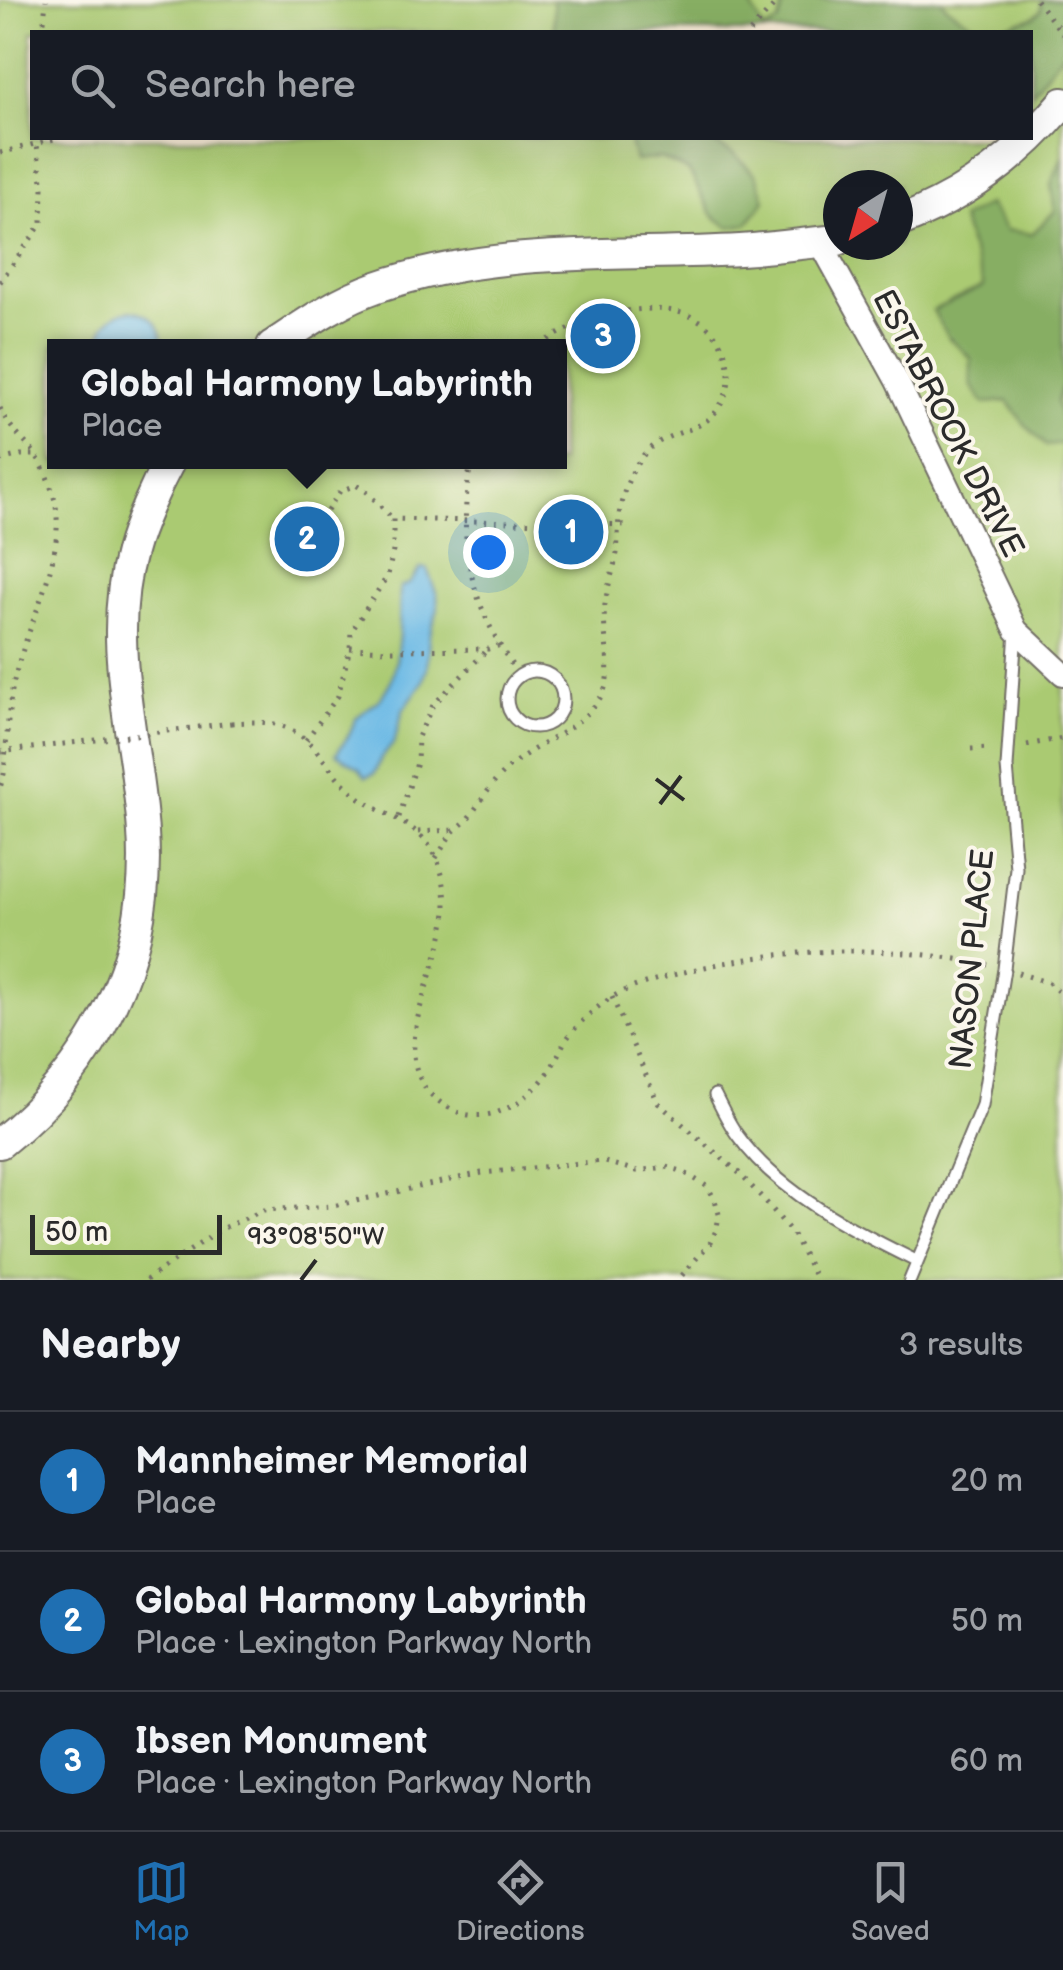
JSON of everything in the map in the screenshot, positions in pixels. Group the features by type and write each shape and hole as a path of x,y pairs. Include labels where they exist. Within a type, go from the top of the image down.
{"main road":[{"path":"1033,135 1063,103"},
{"path":"913,216 972,187 1028,140"},
{"path":"283,339 324,312 375,288 477,262 523,256 741,250 823,242"},
{"path":"0,1143 26,1122 86,1052 108,1014 126,969 138,921 144,878 144,834 124,675 123,602 130,552 166,469"}],"street":[{"name":"ESTABROOK DRIVE","path":"838,260 1016,630 1063,674"}],"lane":[{"name":"NASON PLACE","path":"910,1280 982,1104 1016,868 1007,767 1016,630"},
{"path":"537,671 558,683 563,702 558,716 546,726 533,728 512,715 508,694 520,677 537,671"},
{"path":"715,1096 739,1137 798,1193 840,1221 916,1261"}],"path":[{"path":"43,30 46,0"},
{"path":"752,30 779,0"},
{"path":"1036,0 1063,34"},
{"path":"0,153 35,141 43,188 42,223 0,282"},
{"path":"436,858 509,766 578,723 600,698 608,674 605,604 616,560 620,504 630,477 658,442 709,420 728,385 730,368 722,344 710,327 671,310 605,315 552,339"},
{"path":"0,408 36,455 54,500 57,520 55,545 13,683 0,788"},
{"path":"0,460 36,455"},
{"path":"470,469 465,522 475,591 498,646 520,677"},
{"path":"328,511 340,491 356,485 394,519 628,524"},
{"path":"306,740 338,696 351,632 388,576 394,519"},
{"path":"350,648 439,650 498,646"},
{"path":"398,818 417,763 418,738 433,704 488,649"},
{"path":"0,752 267,721 306,740 335,776 361,799 398,818 425,838 436,858 446,909 435,964 414,1024 413,1052 420,1078 435,1098 453,1110 478,1117 508,1109 531,1094 566,1041 612,997 638,984 718,964 811,950 886,953 970,961 1004,969 1050,983 1063,996"},
{"path":"417,832 455,830"},
{"path":"612,997 658,1102 767,1203 792,1233 817,1280"},
{"path":"146,1280 222,1228 264,1210 333,1206 482,1173 600,1161 637,1171 666,1167 682,1171 708,1187 715,1200 718,1228 678,1280"}],"green space":[{"path":"0,0 1063,0 1063,1280 0,1280"},
{"path":"553,0 748,0 764,30 554,30"},
{"path":"784,0 941,0 982,30 764,30 779,22"},
{"path":"1041,0 1063,0 1063,52 1033,90 1033,30 992,30 1034,17 1041,10"},
{"path":"630,140 711,142 734,154 756,175 765,200 747,224 729,227 713,216 689,171 661,158 635,161"},
{"path":"1063,156 1063,383 1057,402 1063,444 1046,446 1008,401 984,403 971,385 971,358 948,337 933,310 984,286 961,219 988,204 1006,230 1032,234 1055,211 1051,184"}],"water":[{"path":"130,310 144,314 154,321 161,339 102,339 108,322"},
{"path":"421,568 427,569 438,609 429,637 427,668 423,682 403,710 394,743 375,773 366,777 336,754 356,718 381,698 391,681 399,634 400,587 409,584"}],"place":[{"name":"Ibsen Monument","path":"603,336"},
{"name":"Mannheimer Memorial","path":"571,532"},
{"name":"Global Harmony Labyrinth","path":"307,539"}]}
